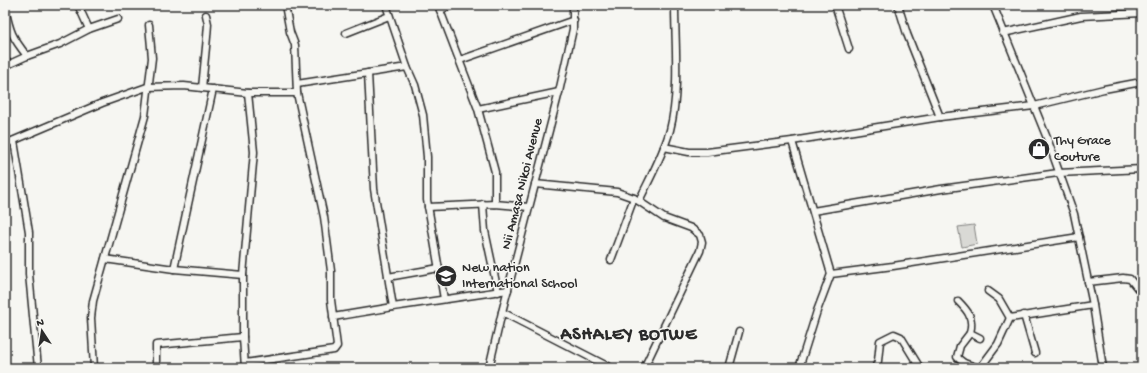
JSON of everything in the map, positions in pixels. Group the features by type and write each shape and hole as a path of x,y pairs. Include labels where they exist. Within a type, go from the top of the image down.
{"street":[{"path":"78,5 89,29"},
{"path":"248,93 254,152 243,275 243,337 245,365 334,350 337,346 331,300 331,271 324,217 297,93 295,45 290,32 285,5"},
{"path":"386,5 407,67 415,85 423,115 427,157 428,207 444,299"},
{"path":"453,5 439,8 478,109 495,172 495,204"},
{"name":"Nii Amasa Nikoi Avenue","path":"489,368 559,92 573,29 573,5"},
{"path":"611,260 637,200 664,147 670,131 675,99 675,5"},
{"path":"835,5 850,49"},
{"path":"898,5 906,34 940,117"},
{"path":"993,5 1003,33 1034,106 1068,197 1079,237 1093,305 1103,368"},
{"path":"5,8 9,29 14,39 27,56"},
{"path":"1003,33 1081,16 1142,13"},
{"path":"202,88 208,37 206,15"},
{"path":"346,33 389,16"},
{"path":"5,66 60,44 89,29 118,19"},
{"path":"460,60 574,20"},
{"path":"94,368 91,318 93,301 145,116 152,58 149,25"},
{"path":"297,84 407,67"},
{"path":"368,73 374,189 393,306"},
{"path":"664,147 689,152 707,152 792,141 940,117 1034,106 1136,83"},
{"path":"5,144 102,103 148,87 184,86 248,93 297,93"},
{"path":"174,269 213,89"},
{"path":"478,109 559,92"},
{"path":"14,141 29,232 29,274 38,368"},
{"path":"792,141 831,274 817,311 799,368"},
{"path":"813,211 941,189 1058,173 1142,169"},
{"path":"535,184 617,192 637,200 664,218 691,228 700,235 702,242 700,251 644,368"},
{"path":"428,207 483,204 529,207"},
{"path":"483,204 485,231 498,292"},
{"path":"831,274 893,266 1079,237"},
{"path":"105,259 174,269 243,275"},
{"path":"388,277 439,268"},
{"path":"1088,282 1123,278 1130,279 1142,294"},
{"path":"333,317 393,306 508,290"},
{"path":"988,291 999,299 1010,318"},
{"path":"958,301 971,316 972,325 970,332 960,346 957,357 963,365 980,368 998,344 1010,318"},
{"path":"1010,318 1093,305"},
{"path":"502,312 610,368"},
{"path":"1024,315 1036,353"},
{"path":"729,368 739,332"},
{"path":"970,332 980,338"},
{"path":"875,368 878,361 880,341 894,334 901,337 920,368"},
{"path":"156,368 156,345 243,337"}],"shaded area":[{"path":"974,225 977,244 962,247 958,227"}],"place":[{"name":"Thy Grace Couture","path":"1039,149"},
{"name":"New nation International School","path":"446,276"}],"district":[{"name":"ASHALEY BOTWE","path":"629,335"}]}
